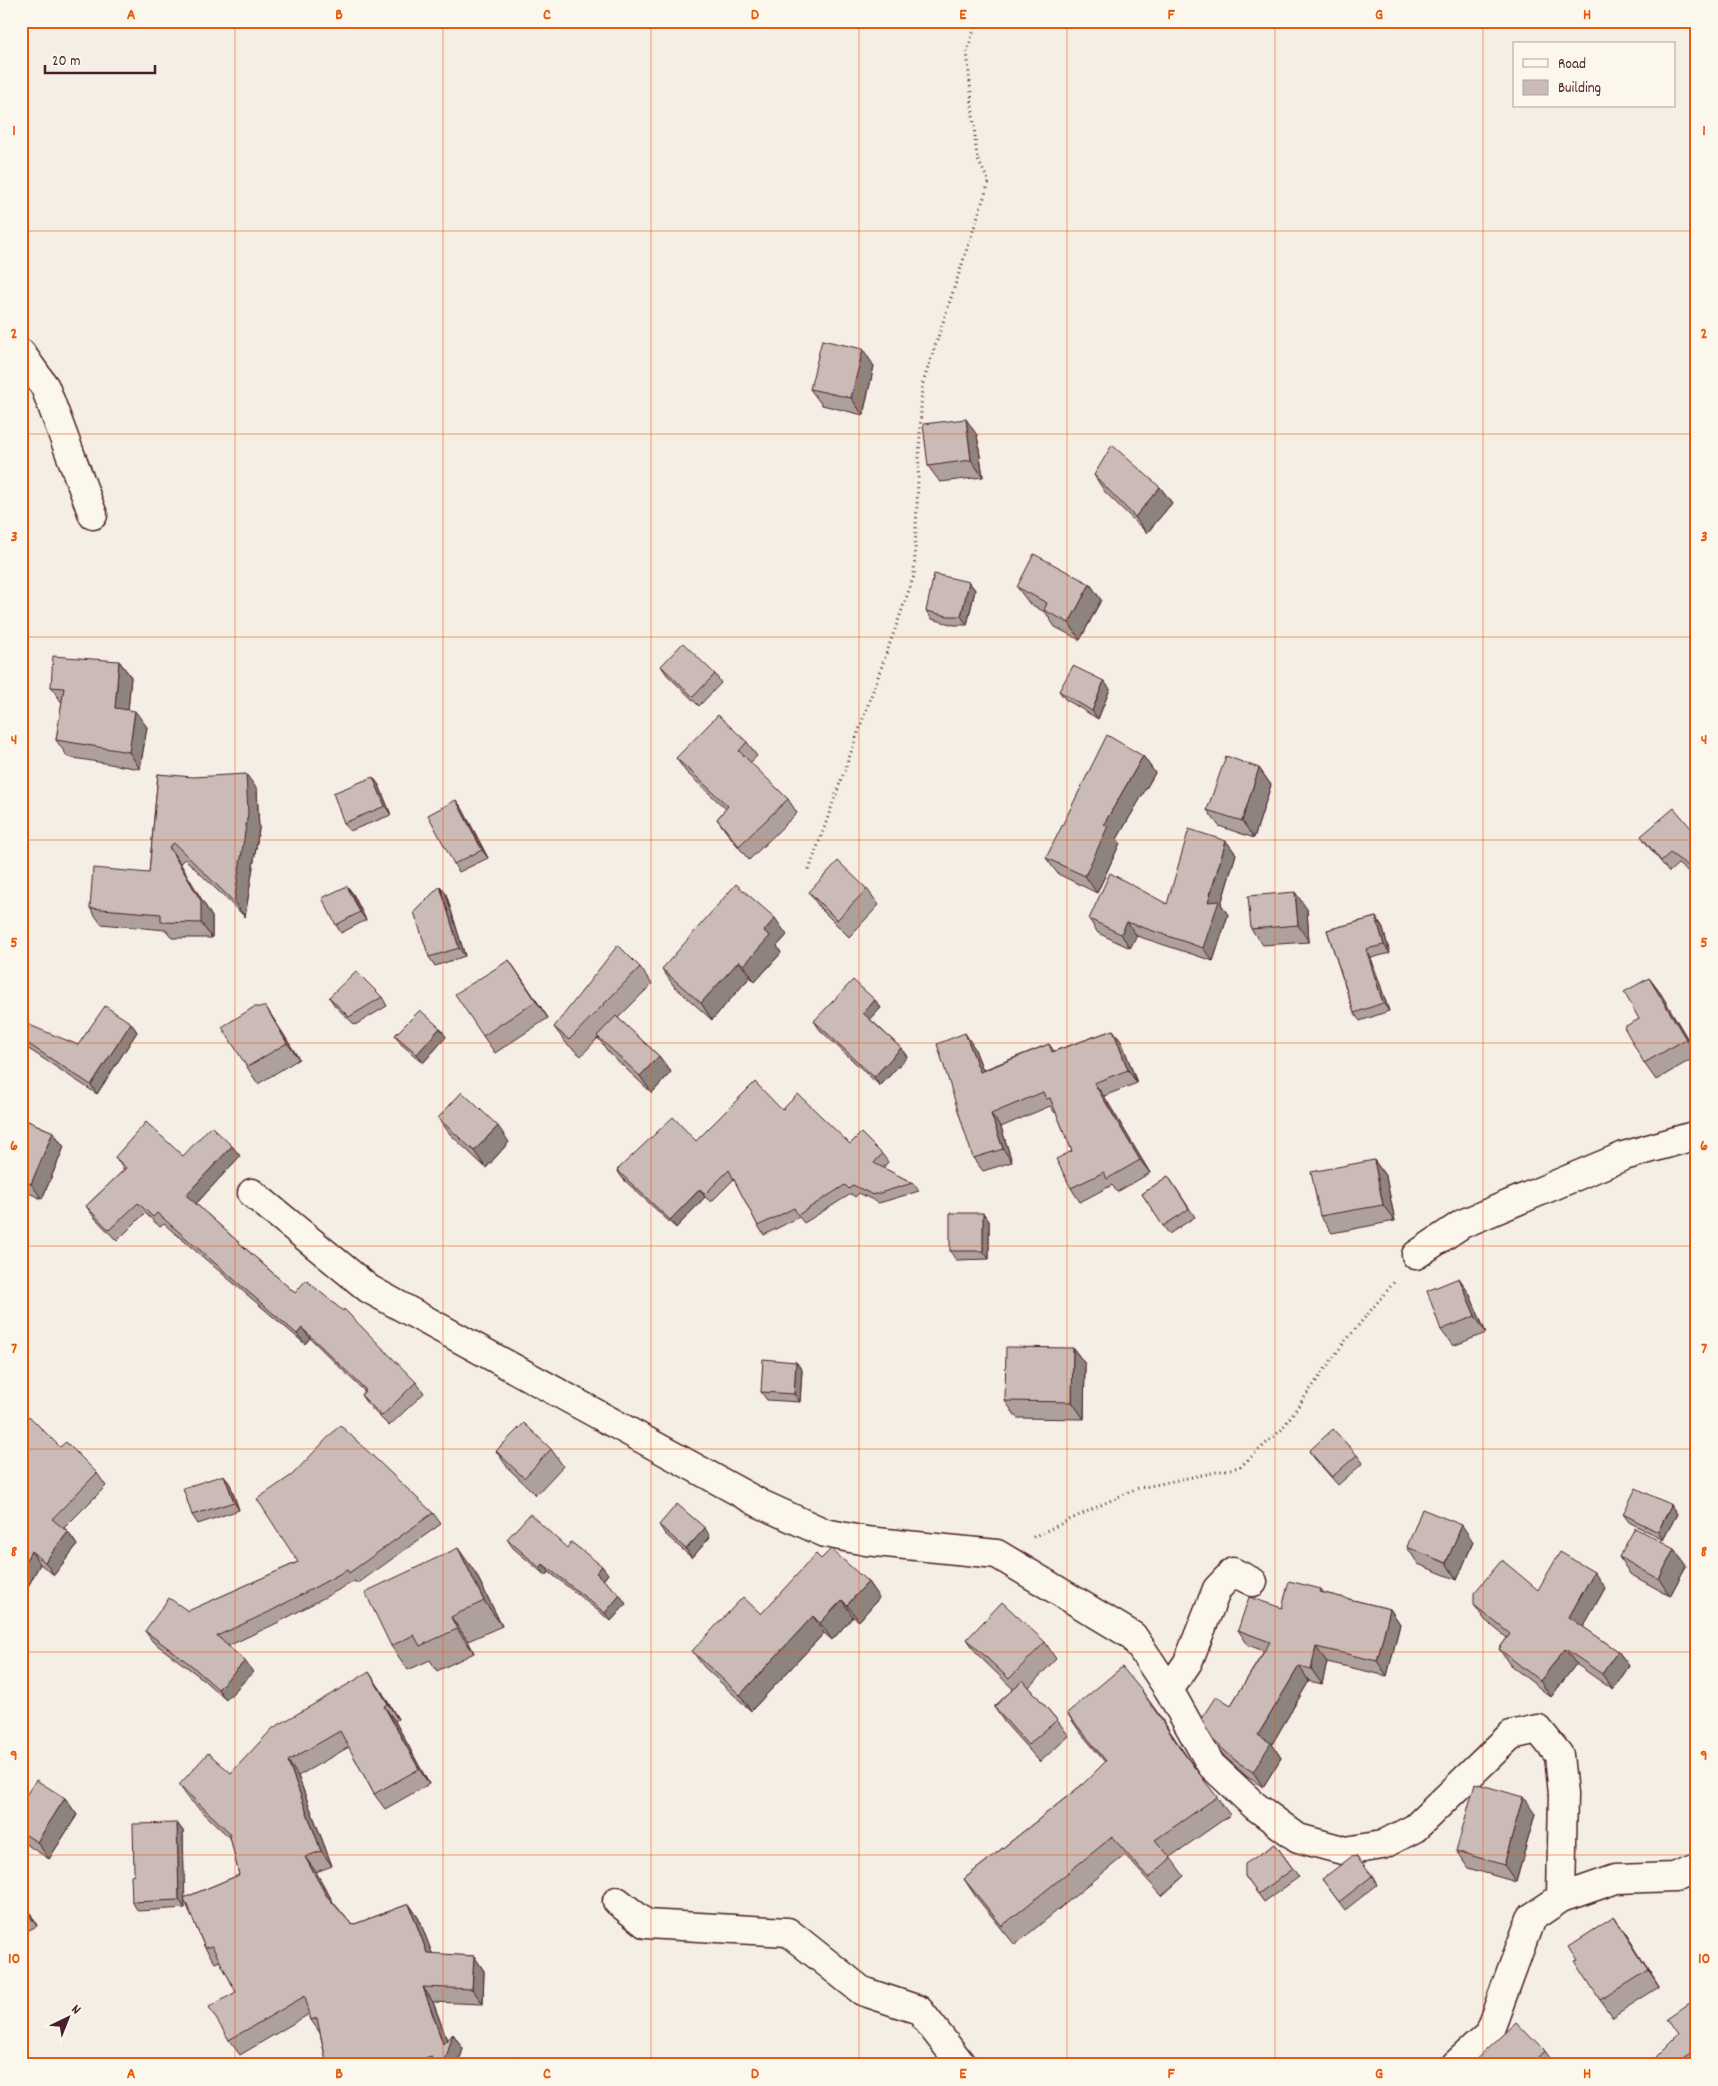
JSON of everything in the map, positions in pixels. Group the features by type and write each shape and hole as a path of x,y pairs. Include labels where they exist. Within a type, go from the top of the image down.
{"street":[{"path":"21,353 45,387 93,515"},
{"path":"1416,1255 1462,1224 1624,1156 1697,1135"},
{"path":"252,1193 369,1289 761,1504 826,1533 866,1542 998,1554 1133,1636 1170,1690 1211,1765 1255,1806 1298,1838 1346,1851 1382,1845 1414,1828 1511,1735 1538,1729 1559,1755 1563,1794 1561,1898"},
{"path":"1170,1690 1188,1662 1217,1589 1233,1572 1253,1582"},
{"path":"1455,2065 1488,2035 1531,1918 1561,1898 1616,1879 1674,1876 1697,1868"},
{"path":"617,1901 646,1924 788,1932 862,1991 919,2010 962,2065"}],"path":[{"path":"809,870 914,576 922,386 989,182 976,158 967,51 977,21"},
{"path":"998,1554 1135,1489 1240,1467 1281,1430 1343,1344 1416,1255"}],"building":[{"path":"822,340 863,349 851,398 810,389"},
{"path":"966,419 971,460 928,466 923,424"},
{"path":"1112,445 1160,487 1135,517 1094,475"},
{"path":"1034,554 1090,584 1069,623 1044,610 1047,603 1017,587"},
{"path":"934,574 969,582 961,616 948,616 926,611"},
{"path":"683,643 715,674 693,697 661,666"},
{"path":"53,656 119,661 115,708 135,711 129,752 56,740 64,688 51,687"},
{"path":"1073,666 1104,681 1092,711 1059,691"},
{"path":"718,715 747,742 739,751 788,799 739,846 717,819 728,806 676,758"},
{"path":"1107,735 1143,756 1104,824 1108,826 1085,876 1046,858"},
{"path":"1226,756 1259,768 1242,821 1207,810"},
{"path":"158,774 193,777 246,774 248,813 234,902 174,843 169,847 201,901 201,923 161,922 161,914 90,908 93,868 149,873"},
{"path":"373,777 385,806 344,823 333,793"},
{"path":"456,800 482,850 454,864 428,815"},
{"path":"1674,808 1697,833 1697,872 1670,853 1661,861 1641,836"},
{"path":"1189,829 1226,841 1208,902 1219,901 1203,948 1127,922 1121,934 1089,919 1110,873 1167,904"},
{"path":"838,861 867,889 837,920 809,892"},
{"path":"736,884 775,918 764,931 770,936 744,965 739,961 701,1003 662,969"},
{"path":"347,886 360,912 336,925 322,898"},
{"path":"440,886 459,948 429,957 414,912"},
{"path":"1295,892 1298,925 1251,929 1248,896"},
{"path":"1376,917 1384,945 1366,949 1383,1003 1354,1013 1327,930"},
{"path":"618,945 640,967 569,1040 554,1027"},
{"path":"509,960 536,1001 483,1036 455,994"},
{"path":"356,971 382,997 349,1017 329,997"},
{"path":"1649,978 1686,1039 1644,1063 1624,1027 1639,1019 1624,992"},
{"path":"853,980 875,1000 863,1013 901,1048 874,1077 814,1021"},
{"path":"105,1006 131,1023 91,1085 21,1039 22,1022 78,1045"},
{"path":"254,1007 266,1007 287,1043 247,1067 222,1027"},
{"path":"420,1010 440,1028 417,1054 395,1035"},
{"path":"616,1016 659,1056 640,1076 597,1036"},
{"path":"1113,1030 1128,1070 1094,1083 1140,1160 1107,1179 1104,1172 1071,1188 1056,1159 1072,1151 1050,1098 1046,1099 1043,1092 991,1114 1003,1149 973,1158 937,1044 965,1033 980,1072 1049,1044 1052,1052"},
{"path":"755,1082 782,1110 798,1094 850,1144 861,1133 882,1154 874,1163 913,1183 873,1195 853,1185 849,1189 845,1185 798,1215 794,1208 758,1226 729,1170 705,1194 700,1189 670,1220 617,1170 673,1117 696,1141"},
{"path":"462,1092 498,1126 474,1151 438,1118"},
{"path":"21,1118 53,1132 31,1184 21,1179"},
{"path":"146,1122 183,1156 211,1126 232,1146 186,1195 295,1293 306,1280 343,1311 344,1309 416,1382 382,1416 361,1395 366,1390 302,1328 297,1334 157,1213 153,1217 138,1203 109,1230 86,1206 126,1168 115,1157"},
{"path":"1374,1160 1383,1205 1320,1216 1311,1172"},
{"path":"1168,1176 1189,1209 1163,1226 1142,1194"},
{"path":"950,1213 983,1213 983,1251 950,1251"},
{"path":"1459,1278 1475,1316 1441,1330 1427,1291"},
{"path":"1006,1347 1073,1348 1072,1402 1005,1401"},
{"path":"763,1359 796,1362 794,1394 761,1392"},
{"path":"29,1416 60,1447 66,1442 97,1473 52,1519 68,1532 45,1562 31,1551 21,1569 21,1424"},
{"path":"524,1423 551,1449 524,1478 496,1451"},
{"path":"340,1425 433,1513 349,1573 347,1570 269,1612 217,1636 245,1661 218,1689 191,1665 145,1631 169,1598 188,1611 298,1562 257,1499 292,1475"},
{"path":"1333,1429 1357,1455 1332,1477 1309,1451"},
{"path":"224,1475 234,1502 192,1515 183,1488"},
{"path":"1636,1488 1671,1505 1658,1532 1623,1514"},
{"path":"677,1504 705,1528 686,1549 659,1525"},
{"path":"1422,1509 1462,1525 1446,1563 1407,1547"},
{"path":"530,1514 567,1548 571,1542 602,1566 596,1573 620,1595 605,1613 543,1564 540,1568 507,1539"},
{"path":"1635,1528 1674,1549 1659,1579 1619,1557"},
{"path":"458,1548 484,1601 451,1617 457,1629 420,1646 414,1635 391,1646 365,1592"},
{"path":"831,1549 868,1582 847,1605 842,1600 820,1623 813,1616 740,1695 692,1651 743,1597 761,1614 816,1554 821,1559"},
{"path":"1560,1552 1594,1572 1569,1617 1618,1651 1602,1674 1565,1649 1540,1681 1499,1649 1510,1634 1474,1605 1474,1593 1502,1560 1538,1590"},
{"path":"1289,1581 1321,1589 1320,1592 1390,1609 1377,1661 1316,1647 1311,1669 1299,1666 1258,1735 1271,1743 1253,1772 1236,1761 1213,1740 1201,1719 1216,1696 1231,1705 1270,1642 1238,1630 1249,1597 1282,1608"},
{"path":"1002,1602 1045,1642 1009,1679 967,1639"},
{"path":"1122,1667 1142,1691 1185,1755 1217,1797 1155,1840 1171,1858 1149,1878 1112,1837 1002,1926 964,1879 1083,1784 1106,1761 1067,1713"},
{"path":"369,1672 388,1704 384,1706 419,1769 374,1794 340,1731 288,1761 321,1851 305,1857 326,1895 352,1925 409,1904 427,1953 474,1956 472,1989 423,1987 443,2044 453,2034 444,2065 426,2065 432,2057 400,2065 327,2065 317,2018 311,2020 305,1996 229,2040 209,2007 236,1992 212,1946 205,1948 184,1898 239,1875 229,1832 179,1785 208,1753 231,1773 273,1728"},
{"path":"1023,1680 1057,1720 1028,1745 994,1707"},
{"path":"36,1780 65,1798 37,1842 21,1832 21,1803"},
{"path":"1475,1783 1523,1797 1504,1865 1456,1851"},
{"path":"177,1823 179,1900 132,1902 131,1875 134,1874 133,1824"},
{"path":"1275,1844 1293,1869 1258,1894 1245,1876 1245,1864"},
{"path":"1356,1856 1372,1876 1339,1902 1322,1879 1351,1857"},
{"path":"21,1901 26,1911 21,1914"},
{"path":"1614,1917 1648,1970 1600,2000 1575,1961 1578,1960 1569,1946"},
{"path":"1697,1998 1697,2047 1671,2065 1653,2065 1651,2062 1679,2034 1668,2018"},
{"path":"1516,2022 1544,2051 1530,2065 1470,2065"},
{"path":"516,2056 536,2065 514,2065"}]}
